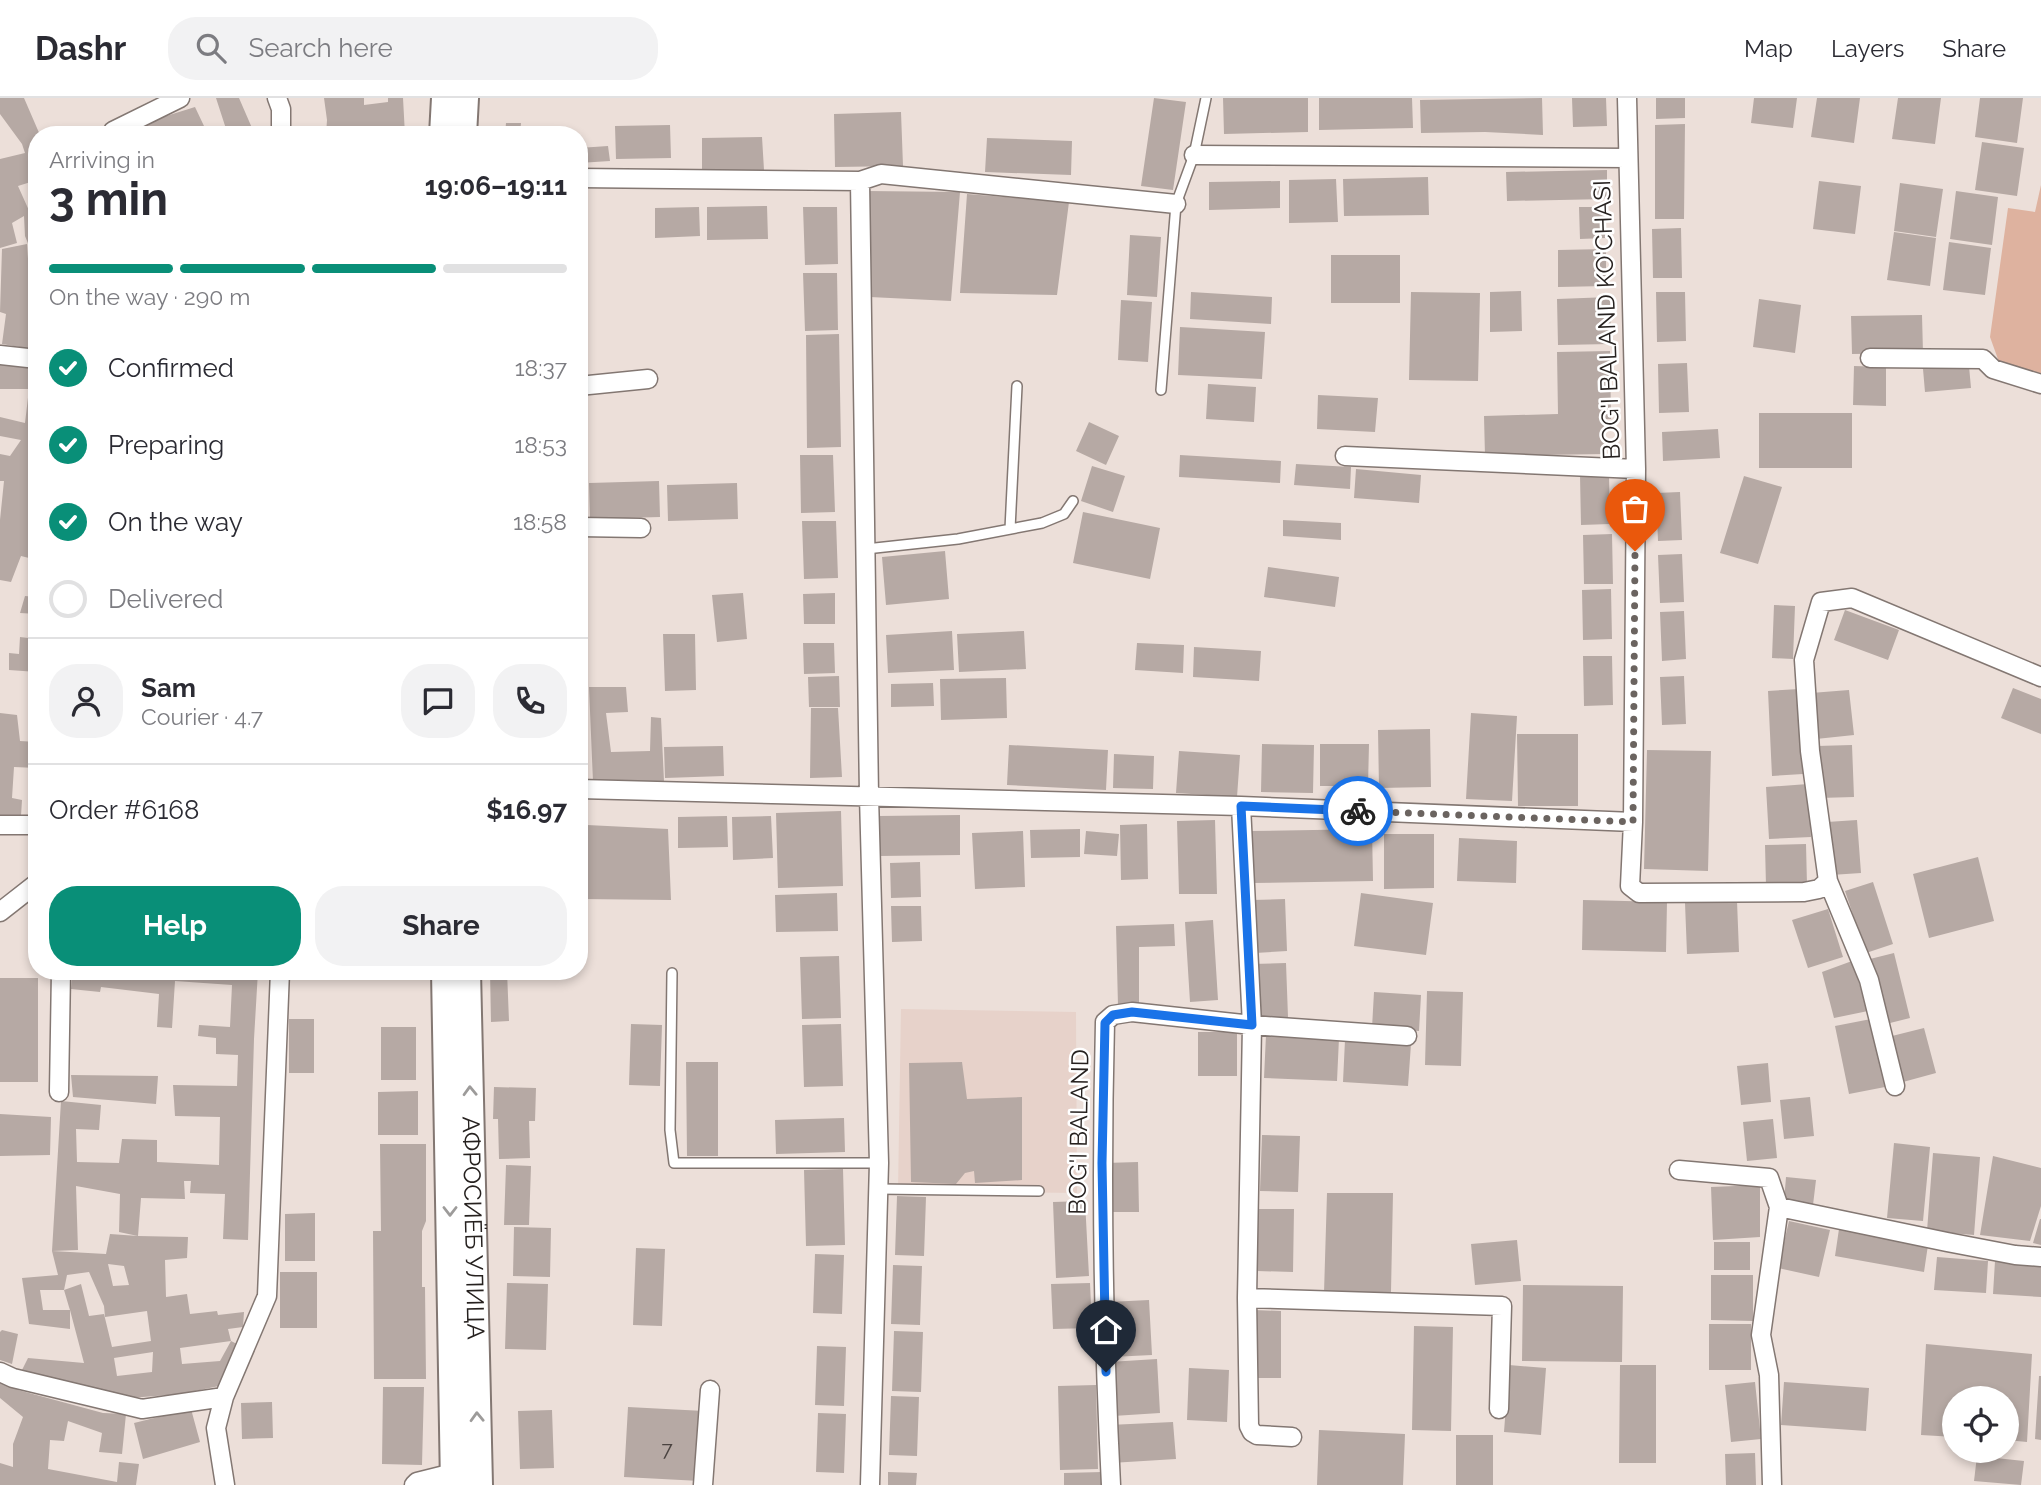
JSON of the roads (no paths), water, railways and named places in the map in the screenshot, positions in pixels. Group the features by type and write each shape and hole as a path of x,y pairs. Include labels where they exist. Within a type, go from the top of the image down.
{"main road":[{"path":"443,126 445,98"},
{"path":"463,126 465,98"},
{"name":"АФРОСИЁБ УЛИЦА","path":"446,980 461,1168"},
{"name":"АФРОСИЁБ УЛИЦА","path":"454,1479 462,1274 461,1168 467,980"},
{"name":"АФРОСИЁБ УЛИЦА","path":"462,1274 479,1485"}],"street":[{"path":"123,126 180,98"},
{"path":"277,98 281,109 281,126"},
{"name":"BOG'I BALAND KO'CHASI","path":"1626,98 1636,469 1630,886 1639,892 1804,892 1819,889 1828,881"},
{"path":"1194,155 1627,158"},
{"path":"588,178 860,181 881,174 1176,204"},
{"path":"860,181 869,796 879,1163 870,1485"},
{"path":"0,355 28,358"},
{"path":"1870,358 1983,359 1993,369 2041,384"},
{"path":"588,385 649,379"},
{"path":"1345,456 1636,469"},
{"path":"588,527 641,528"},
{"path":"1895,1086 1868,980 1828,881 1810,751 1804,660 1821,602 1852,598 2041,677"},
{"path":"588,789 1241,806 1633,822"},
{"path":"1241,806 1252,1025 1247,1298 1249,1426 1252,1433 1257,1435 1292,1437"},
{"path":"0,825 28,825"},
{"path":"0,912 28,890"},
{"path":"59,1092 61,980"},
{"path":"225,1485 216,1428 224,1397 267,1296 280,980"},
{"name":"BOG'I BALAND","path":"1111,1485 1102,1177 1105,1023 1113,1015 1132,1012 1252,1025"},
{"path":"1252,1025 1407,1036"},
{"path":"1679,1170 1769,1178 1779,1207 1761,1335 1769,1375 1772,1485"},
{"path":"1779,1207 1947,1242 2041,1258"},
{"path":"1247,1298 1502,1306 1499,1409"},
{"path":"0,1372 13,1378 142,1409 224,1397"},
{"path":"703,1485 710,1390"},
{"path":"414,1485 417,1482 454,1479"}],"lane":[{"path":"1161,390 1176,204 1194,155 1206,98"},
{"path":"1010,529 1017,386"},
{"path":"866,549 958,539 1042,523 1064,514 1073,501"},
{"path":"673,973 670,1130 674,1163 879,1163"},
{"path":"878,1189 1039,1191"}]}
